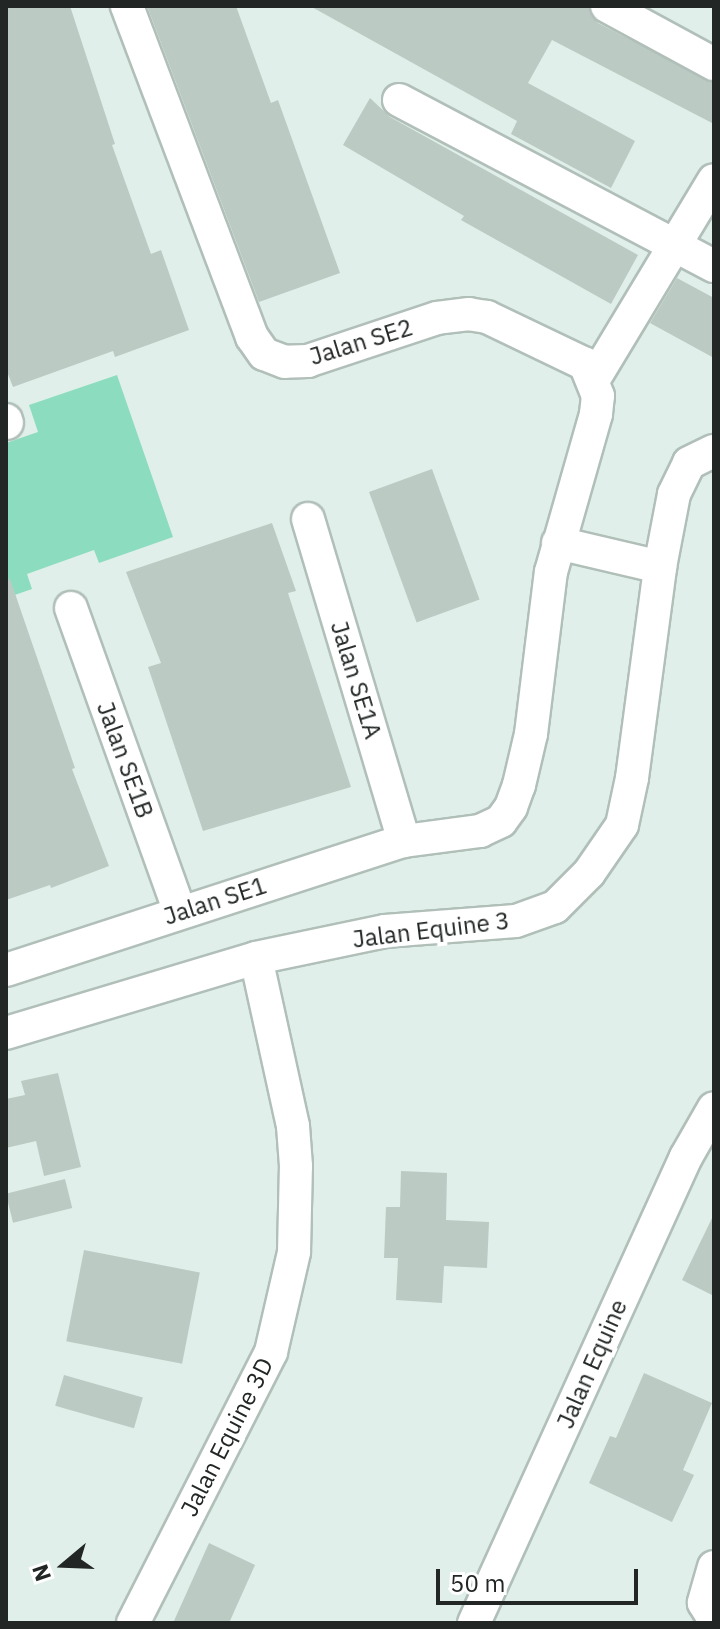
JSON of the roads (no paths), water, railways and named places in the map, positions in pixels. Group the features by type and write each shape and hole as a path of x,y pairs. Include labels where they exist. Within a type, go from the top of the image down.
{"street":[{"name":"Jalan SE2","path":"127,6 247,323 264,354 285,362 308,361 437,318 469,314 487,317 572,354 585,364 594,379"},
{"path":"607,6 714,64"},
{"path":"399,100 714,266"},
{"path":"660,567 558,543 596,414 598,396 594,379 714,180"},
{"name":"Jalan Equine 3","path":"6,1033 256,958 385,931 516,921 555,907 589,873 622,825 632,778 660,567 680,479 689,463 714,451"},
{"name":"Jalan SE1A","path":"308,519 415,839"},
{"name":"Jalan SE1","path":"6,970 415,839 480,831 501,821 511,807 531,734 558,543"},
{"name":"Jalan SE1B","path":"71,608 180,912"},
{"name":"Jalan Equine 3D","path":"133,1623 271,1352 294,1252 296,1166 293,1126 256,958"},
{"name":"Jalan Equine","path":"474,1623 686,1157 714,1108"},
{"path":"714,1567 704,1603 714,1619"}]}
